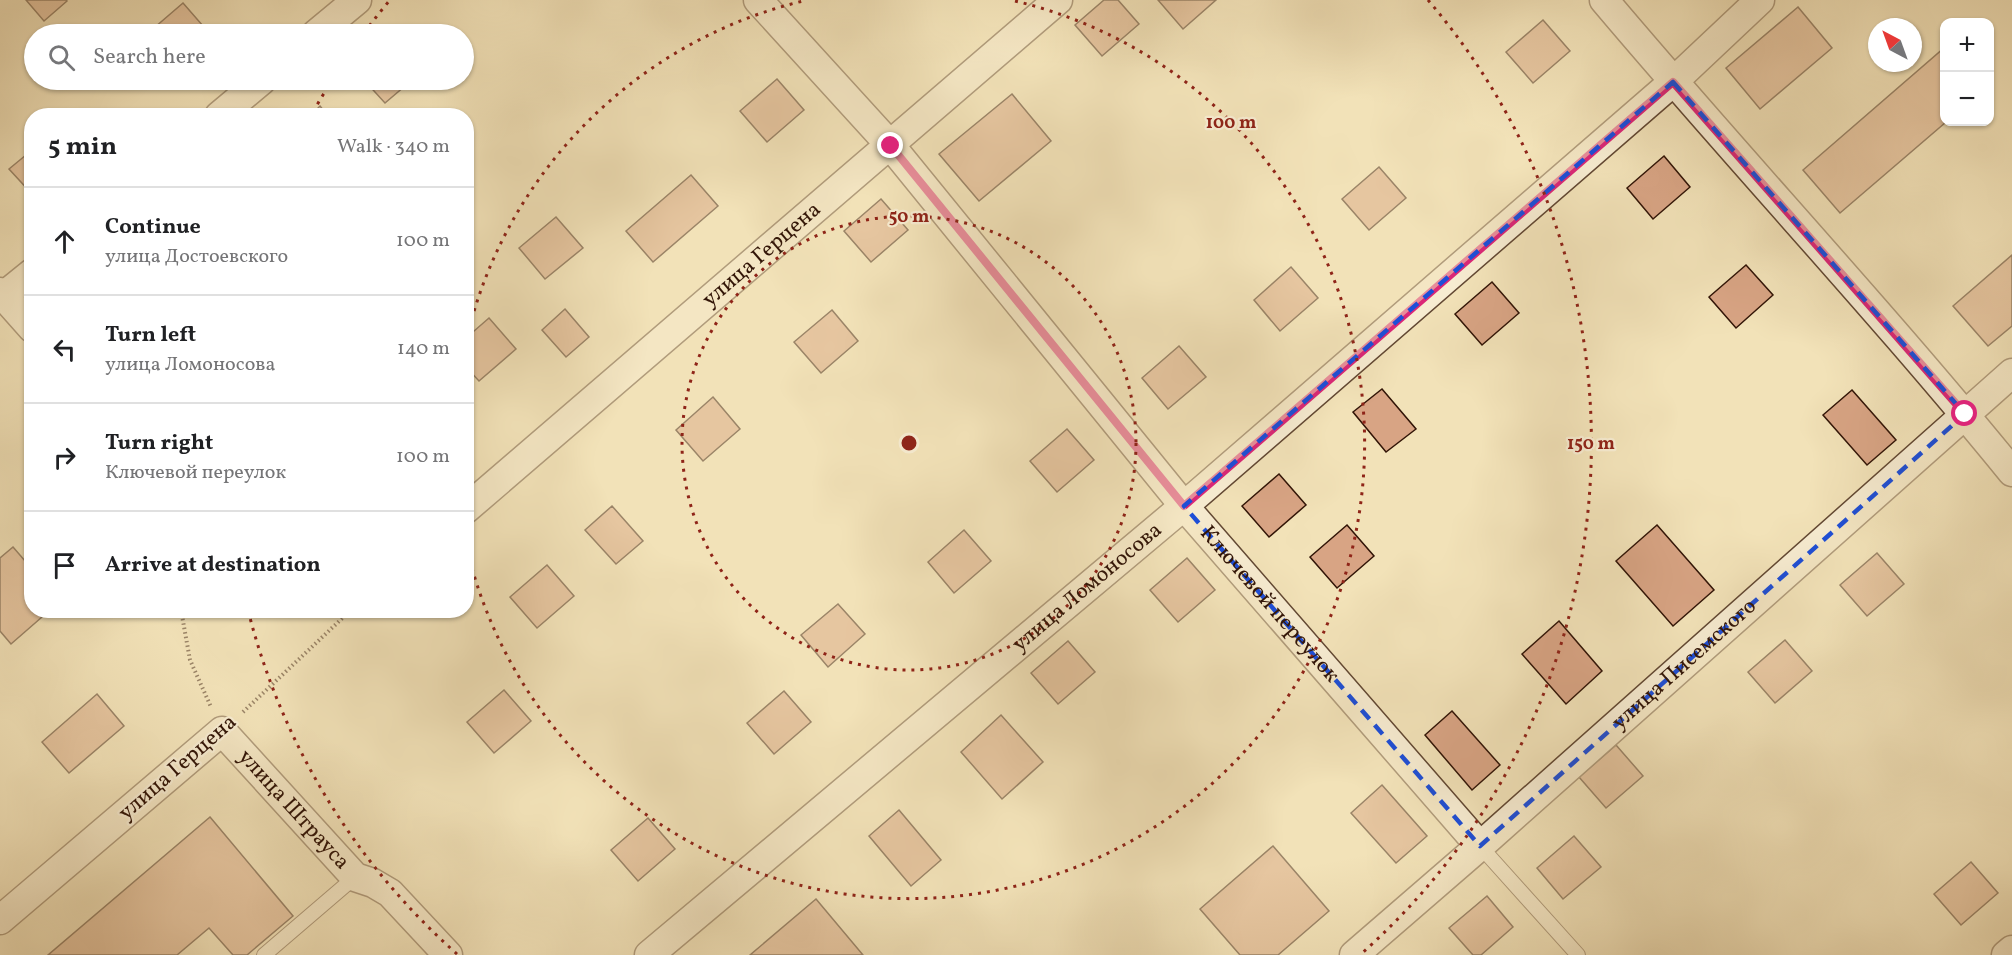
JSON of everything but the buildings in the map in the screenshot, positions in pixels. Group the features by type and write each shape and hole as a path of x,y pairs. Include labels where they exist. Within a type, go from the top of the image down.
{"street":[{"path":"328,24 357,0"},
{"name":"Ключевой переулок","path":"758,0 891,146 1184,506 1480,846"},
{"name":"улица Герцена","path":"474,501 891,146 1058,0"},
{"path":"1604,0 1673,82 1965,414 2012,472"},
{"name":"улица Ломоносова","path":"649,955 1184,506 1673,82 1760,0"},
{"path":"229,108 250,90"},
{"path":"24,279 2,296 24,319"},
{"name":"улица Писемского","path":"1354,955 1480,846 2012,373"},
{"name":"улица Герцена","path":"0,920 222,731"},
{"name":"улица Штрауса","path":"222,731 354,877 373,883 390,893 448,955"},
{"path":"2006,955 2012,950"}],"lane":[{"name":"Ключевой переулок","path":"1480,846 1578,955"},
{"path":"264,955 354,877"}],"path":[{"path":"183,618 190,660 222,731"},
{"name":"улица Герцена","path":"222,731 342,618"}],"highlighted area":[{"path":"1673,82 1965,414 1480,846 1184,506"}],"route":[{"path":"891,146 1184,506 1673,82 1965,414"}]}
